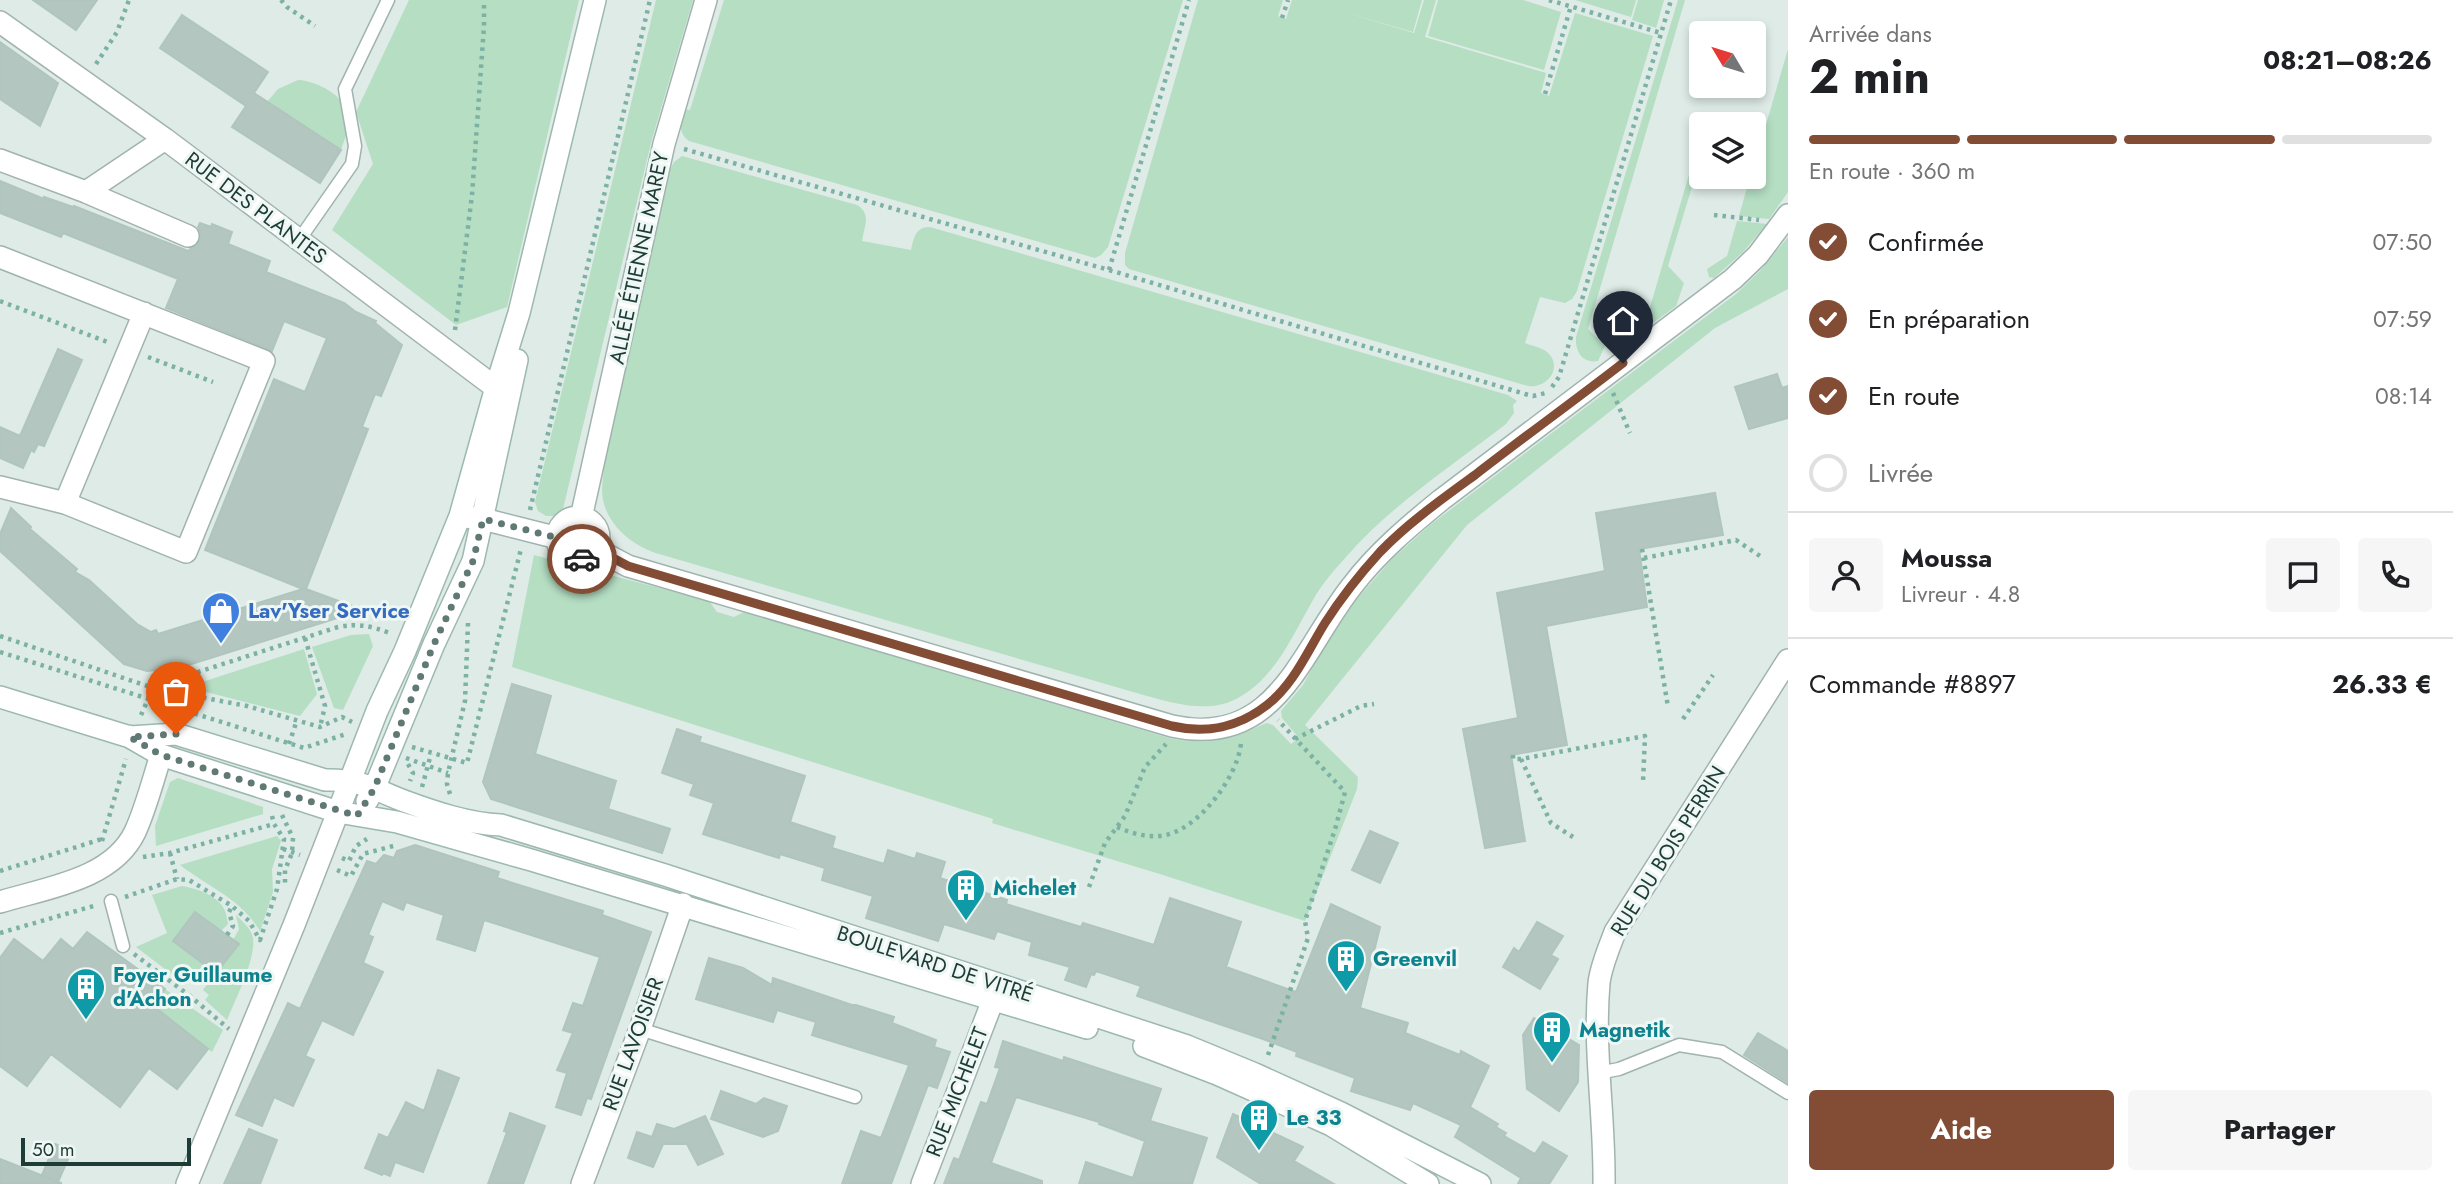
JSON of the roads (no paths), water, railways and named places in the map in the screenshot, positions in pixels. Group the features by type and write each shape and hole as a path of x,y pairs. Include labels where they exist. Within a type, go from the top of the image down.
{"street":[{"path":"187,1184 286,944 347,814 350,780 460,516 520,347 519,313 595,0"},
{"name":"ALLÉE ÉTIENNE MAREY","path":"581,518 664,144 706,0"},
{"name":"RUE DES PLANTES","path":"0,22 85,80 502,392"},
{"path":"86,192 165,139"},
{"path":"0,160 86,192 188,236"},
{"path":"596,549 628,566 1172,726 1206,730 1240,721 1266,706 1286,688 1332,611 1382,550 1441,500 1733,279 1758,255 1786,219"},
{"path":"0,257 264,361 186,552 65,503 0,487"},
{"path":"65,503 144,313"},
{"path":"347,814 374,789 439,632 473,561 483,519 502,392"},
{"path":"460,516 483,519 558,538"},
{"path":"581,518 593,524 599,536 596,549 586,558 572,558 561,550 559,531 568,521 581,518"},
{"name":"RUE DU BOIS PERRIN","path":"1604,1184 1598,1073 1599,982 1615,932 1788,660"},
{"name":"BOULEVARD DE VITRÉ","path":"0,696 130,737 161,755 347,814 410,825 683,904 1137,1044 1217,1074 1331,1125 1428,1184"},
{"name":"BOULEVARD DE VITRÉ","path":"130,737 176,734 325,780 350,780 404,801 481,824 501,825 665,875 1187,1046 1341,1113 1479,1184"},
{"path":"0,902 78,878 108,863 136,831 161,755"},
{"name":"RUE LAVOISIER","path":"582,1184 683,904"},
{"name":"RUE MICHELET","path":"922,1184 993,1000"}],"lane":[{"path":"299,240 352,164 355,146 345,89 388,0"},
{"path":"116,900 123,946"},
{"path":"640,1029 855,1097"},
{"path":"1598,1073 1619,1069 1679,1045 1722,1052 1788,1093"}],"place":[{"name":"Lav'Yser Service","path":"221,645"},
{"name":"Michelet","path":"966,922"},
{"name":"Greenvil","path":"1346,993"},
{"name":"Foyer Guillaume d'Achon","path":"86,1021"},
{"name":"Magnetik","path":"1552,1064"},
{"name":"Le 33","path":"1259,1152"}]}
